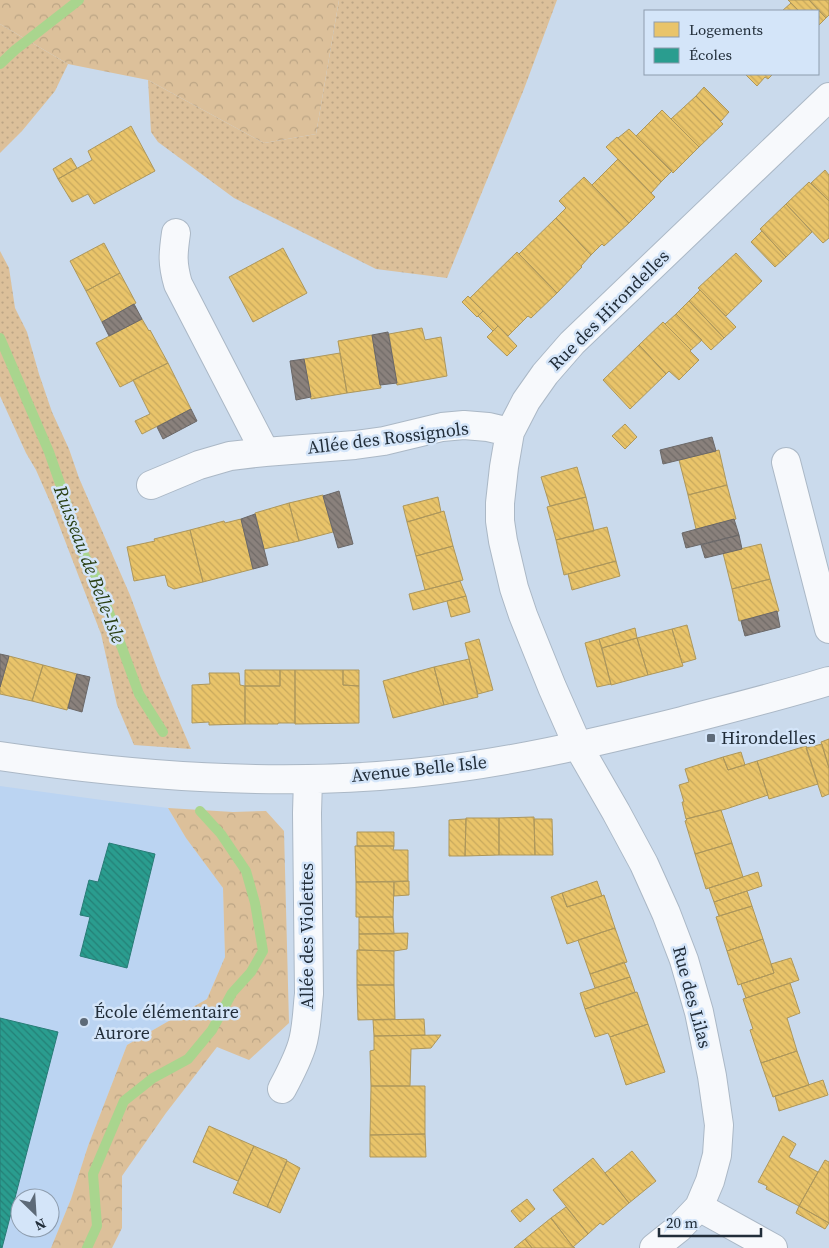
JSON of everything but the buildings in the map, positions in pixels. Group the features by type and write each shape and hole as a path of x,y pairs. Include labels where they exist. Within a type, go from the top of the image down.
{"street":[{"name":"Rue des Hirondelles","path":"578,746 552,688 523,615 514,588 503,541 500,503 510,432 526,401 545,374 572,343 829,97"},
{"path":"176,233 173,254 178,284 265,452"},
{"name":"Allée des Rossignols","path":"151,485 199,465 230,456 355,445 384,441 442,427 464,425 488,427 510,432"},
{"path":"786,462 829,629"},
{"name":"Avenue Belle Isle","path":"0,756 53,764 170,776 308,778 358,777 421,772 510,759 578,746 829,681"},
{"name":"Rue des Lilas","path":"578,746 644,864 666,913 684,960 699,1012 712,1076 719,1125 716,1156 710,1181 700,1207 679,1228 654,1248"},
{"name":"Allée des Violettes","path":"282,1089 294,1067 302,1043 307,1016 308,778"},
{"path":"700,1207 773,1248"}],"shaded area":[{"name":"École élémentaire Aurore","path":"0,786 168,808 186,838 223,888 225,957 207,999 127,1045 88,1146 60,1226 60,1188 10,1188 10,1238 55,1238 51,1248 0,1248"}],"green space":[{"path":"0,0 339,0 316,134 264,143 148,80 68,64 0,24"},
{"path":"339,0 557,0 524,89 447,278 376,269 234,198 158,142 151,132 148,80 264,143 316,134"},
{"path":"0,24 68,64 55,91 22,131 0,153"},
{"path":"0,251 9,268 15,308 27,332 52,412 130,595 160,676 191,749 134,745 117,705 101,634 51,504 0,396"},
{"path":"168,808 233,812 266,811 284,831 289,1023 249,1060 217,1047 166,1113 122,1176 122,1228 112,1248 51,1248 55,1238 60,1238 60,1226 88,1146 127,1045 207,999 225,957 223,888 186,838"}],"waterway":[{"name":"Ruisseau de Belle-Isle","path":"0,64 79,0"},
{"name":"Ruisseau de Belle-Isle","path":"0,338 49,452 78,544 96,577 139,694 163,732"},
{"path":"87,1248 97,1226 93,1174 124,1101 153,1078 188,1059 212,1030 232,993 251,972 263,951 255,903 246,871 221,834 200,811"}],"place":[{"name":"Hirondelles","path":"711,738"},
{"name":"École élémentaire Aurore","path":"84,1022"}]}
